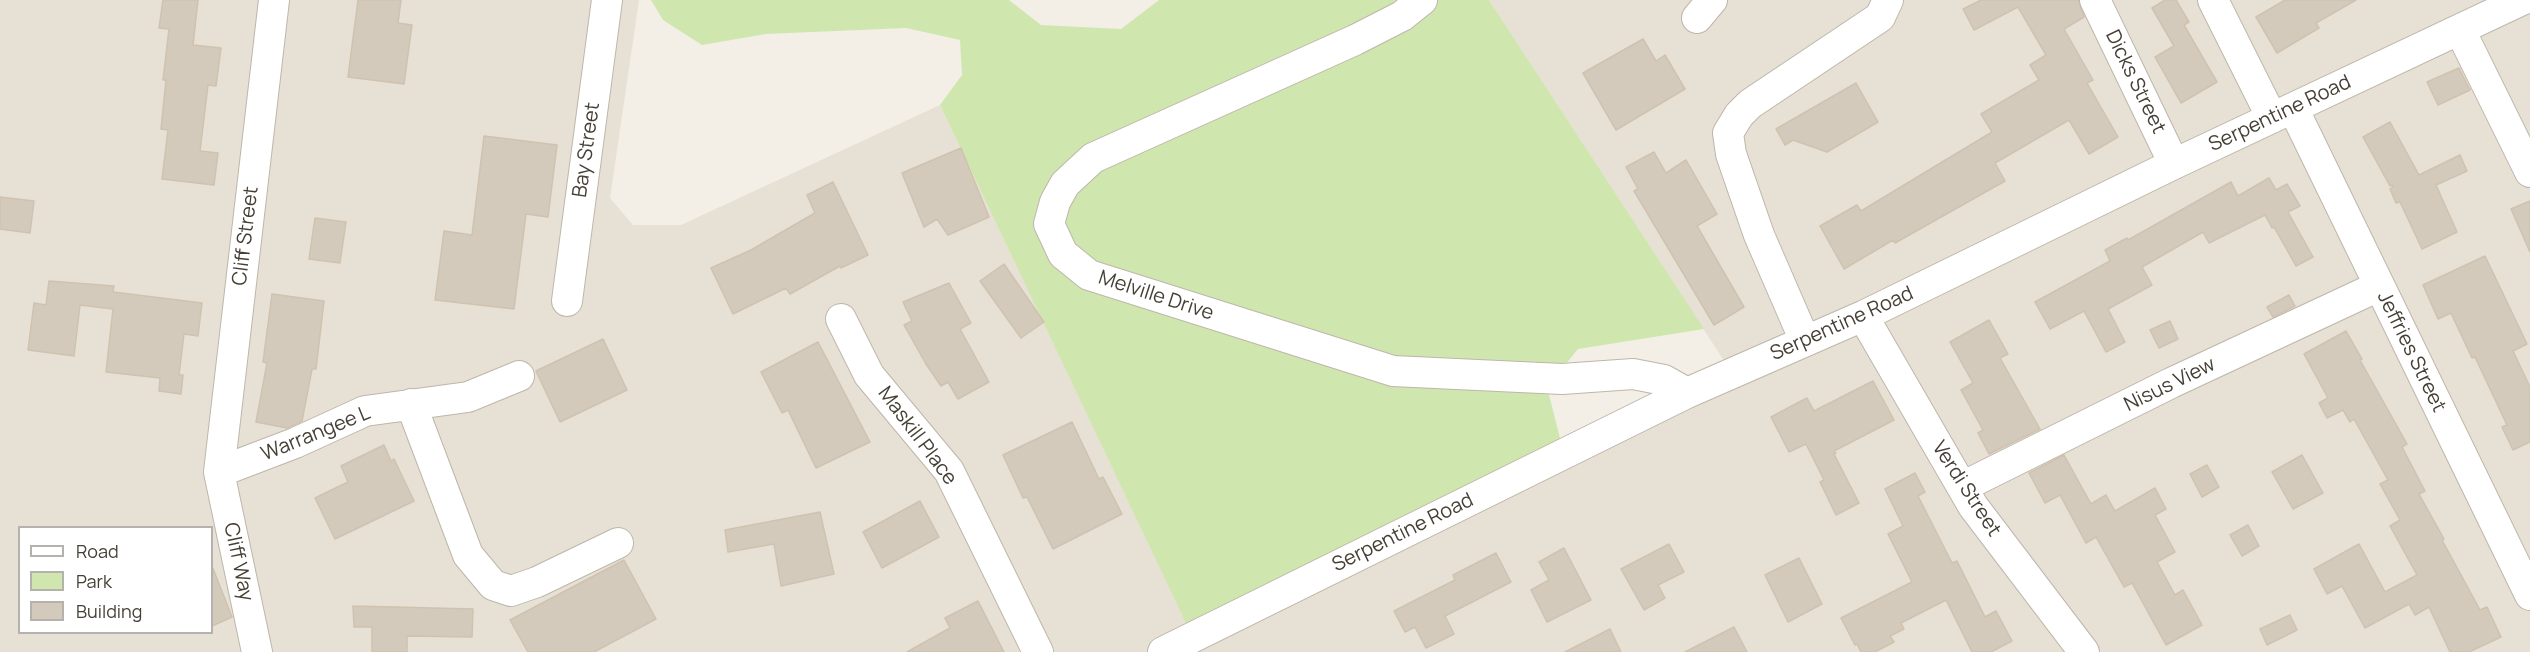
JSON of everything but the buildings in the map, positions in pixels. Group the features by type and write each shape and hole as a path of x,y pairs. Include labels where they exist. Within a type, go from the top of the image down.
{"street":[{"name":"Cliff Street","path":"219,472 274,0"},
{"name":"Bay Street","path":"567,301 607,0"},
{"name":"Melville Drive","path":"1422,0 1402,16 1355,40 1093,158 1065,184 1055,202 1049,224 1064,254 1089,275 1393,371 1562,379 1633,374 1664,380 1687,393"},
{"path":"1805,341 1759,235 1731,154 1728,132 1739,115 1750,104 1880,17 1888,0"},
{"name":"Dicks Street","path":"2096,0 2174,164"},
{"name":"Jeffries Street","path":"2213,0 2282,113 2379,286 2530,595"},
{"name":"Serpentine Road","path":"1163,652 1197,645 1687,393 1863,316 2174,164 2522,0"},
{"path":"2460,30 2530,172"},
{"name":"Nisus View","path":"1962,487 2171,383 2379,286"},
{"name":"Verdi Street","path":"1863,316 1973,506 2084,652"},
{"name":"Maskill Place","path":"841,319 869,375 949,471 1038,652"},
{"name":"Warrangee L","path":"219,472 294,443 365,411 468,397 519,376"},
{"path":"411,404 468,555 493,585 511,591 537,582 618,543"},
{"name":"Cliff Way","path":"219,472 257,652"}],"shaded area":[{"path":"0,0 639,0 610,198 633,225 681,225 940,105 1193,637 1732,373 1489,0 2530,0 2530,652 0,652"}],"green space":[{"path":"651,0 1009,0 1041,25 1121,29 1159,0 1489,0 1704,329 1578,349 1547,387 1564,454 1193,638 940,105 962,75 960,40 906,28 766,34 702,45 663,20"}]}
